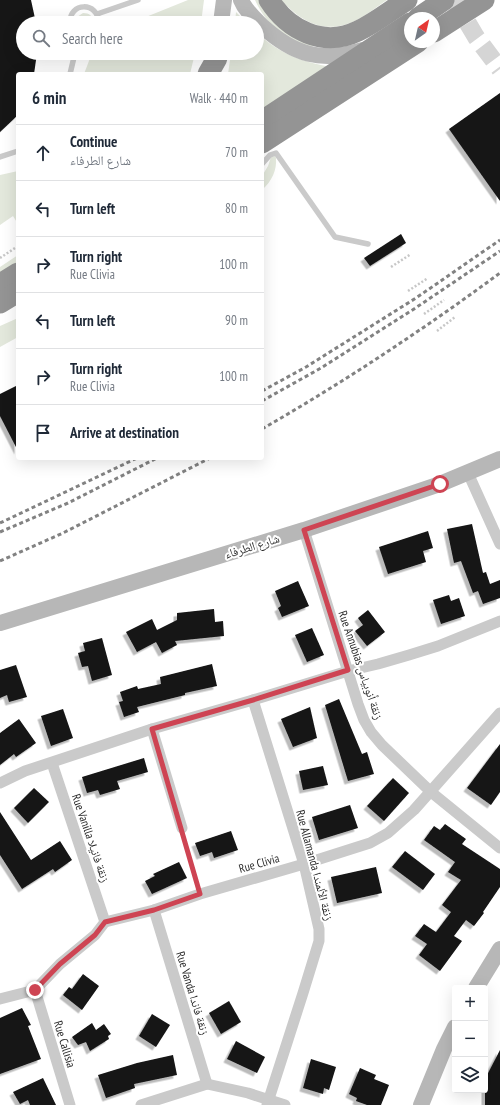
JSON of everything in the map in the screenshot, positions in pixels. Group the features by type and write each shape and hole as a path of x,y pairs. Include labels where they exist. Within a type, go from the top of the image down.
{"highway":[{"path":"269,0 278,13 298,30 320,37 333,38 358,31 407,0"},
{"path":"427,12 444,0"},
{"path":"440,28 484,0"},
{"path":"463,13 493,0"},
{"path":"264,120 404,27"},
{"path":"264,142 409,48"},
{"path":"0,284 16,274"}],"street":[{"path":"222,16 224,0"},
{"path":"240,0 252,16"},
{"path":"264,27 282,42 308,54 326,56 348,54 378,45"},
{"name":"شارع الطرفاء","path":"0,623 304,530 440,484 500,459"},
{"path":"468,473 500,544"},
{"name":"Rue Annubias زنقة أنوبياس","path":"304,530 358,704 364,720 371,732 382,745 432,792 500,848"},
{"path":"0,782 25,771 152,729 253,700 348,670 378,664 438,646 500,621"},
{"name":"Rue Allamanda زنقة الألمندا","path":"253,700 304,864 317,919 319,941 267,1102"},
{"name":"Rue Clivia","path":"105,922 154,910 200,894 370,843 388,833 432,792 500,713"},
{"path":"152,729 182,828"},
{"name":"Rue Vanilla زنقة فانيلا","path":"52,763 105,922"},
{"name":"Rue Vanda زنقة فاندا","path":"154,910 207,1084"},
{"path":"0,999 35,990 60,964 95,935 105,922"},
{"path":"478,985 500,949"},
{"name":"Rue Callisia","path":"35,990 70,1105"},
{"path":"421,1105 452,1033"},
{"path":"141,1105 207,1084 244,1091 267,1102 285,1105"}],"lane":[{"path":"71,16 73,12 81,7 90,8 97,14 138,0"},
{"path":"70,72 73,60"},
{"path":"0,157 16,152"},
{"path":"264,162 270,155 276,153 336,237 368,244"}],"path":[{"path":"0,258 16,247"},
{"path":"390,267 410,254"},
{"path":"408,291 428,278"},
{"path":"424,314 444,300"},
{"path":"436,330 456,317"},
{"path":"182,828 200,894"}],"shaded area":[{"path":"188,0 204,0 202,16 148,16"},
{"path":"255,0 261,0 313,44 313,46 312,47 294,41 283,35 273,27 264,16"},
{"path":"281,0 387,0 355,21 330,27 320,26 304,19 296,14"},
{"path":"83,13 92,16 78,16"},
{"path":"264,39 292,56 312,63 333,67 264,109 264,72 228,72 230,60 264,60"},
{"path":"89,60 193,60 190,72 85,72"},
{"path":"275,156 276,158 276,167 269,183 264,188 264,173 271,157"},
{"path":"16,171 16,221 13,216 0,225 0,175"},
{"path":"16,256 16,266 0,276 0,267"},
{"path":"16,319 16,338 0,347 0,326"}],"building":[{"path":"0,0 31,0 34,16 16,16 16,60 36,60 34,72 16,72 16,117 0,132"},
{"path":"500,93 500,201 449,129"},
{"path":"401,234 406,243 370,266 364,258"},
{"path":"16,386 16,447 0,416 0,394"},
{"path":"472,524 483,573 486,572 490,584 500,580 500,598 483,604 478,591 473,593 461,561 454,563 447,529"},
{"path":"428,531 433,548 423,551 426,562 388,574 379,547"},
{"path":"298,581 309,606 282,617 278,608 281,606 275,591"},
{"path":"449,595 451,601 459,598 465,616 441,624 433,600"},
{"path":"214,609 215,622 223,621 224,636 175,641 177,645 162,653 156,642 137,652 126,632 152,619 157,630 177,620 177,613"},
{"path":"368,610 385,632 367,646 355,631 363,625 358,618"},
{"path":"312,628 324,655 307,662 295,635"},
{"path":"102,638 112,675 92,681 88,666 82,667 78,653 85,651 83,643"},
{"path":"212,664 217,686 185,693 185,695 137,707 139,712 124,717 119,702 123,701 120,692 137,686 138,689 161,684 160,677"},
{"path":"16,665 27,697 9,702 7,695 0,698 0,670"},
{"path":"339,699 362,754 367,752 374,774 348,781 325,705"},
{"path":"310,707 317,738 293,747 281,719"},
{"path":"63,709 73,738 51,746 41,716"},
{"path":"19,719 36,743 16,757 14,754 0,765 0,733"},
{"path":"500,744 500,792 491,805 467,788"},
{"path":"144,758 148,772 117,781 120,789 100,795 98,790 87,793 82,777"},
{"path":"323,766 328,785 303,790 299,771"},
{"path":"393,778 409,793 384,821 367,806"},
{"path":"34,788 49,802 28,823 14,808"},
{"path":"350,805 358,828 319,840 312,817"},
{"path":"0,812 31,860 60,841 72,860 55,872 53,869 22,889 0,855"},
{"path":"445,824 466,839 462,844 500,869 500,887 474,926 466,920 454,936 462,941 440,971 419,955 427,944 415,936 424,924 436,932 451,912 442,905 461,880 448,872 455,862 424,840 434,826 440,830"},
{"path":"231,831 238,850 214,858 212,852 200,856 195,843"},
{"path":"405,851 435,874 423,890 392,867"},
{"path":"179,862 187,878 152,894 145,881 155,876 153,874"},
{"path":"376,867 382,893 337,903 331,877"},
{"path":"83,974 99,986 82,1010 63,995 69,987 72,989"},
{"path":"229,1001 241,1022 221,1034 209,1013"},
{"path":"22,1008 31,1025 28,1026 41,1059 0,1074 0,1018"},
{"path":"152,1014 170,1025 156,1047 139,1036"},
{"path":"92,1023 96,1030 104,1024 111,1034 108,1036 109,1039 90,1051 86,1042 78,1045 72,1037"},
{"path":"236,1041 265,1057 257,1073 227,1059"},
{"path":"500,1050 500,1105 485,1105 485,1093 488,1093 488,1073"},
{"path":"173,1055 177,1075 134,1084 135,1088 106,1098 98,1075 137,1063"},
{"path":"311,1059 336,1067 329,1090 324,1088 323,1094 303,1088"},
{"path":"360,1068 376,1075 374,1079 389,1085 381,1105 367,1105 356,1101 357,1098 349,1094"},
{"path":"43,1078 56,1105 30,1105 28,1100 20,1104 13,1092"}],"tunnel":[{"path":"454,0 476,37 500,69"}],"railway":[{"path":"264,390 306,367 416,298 500,240"},
{"path":"264,400 321,368 414,309 500,251"},
{"path":"264,428 323,393 383,354 500,273"},
{"path":"0,523 133,460"},
{"path":"0,532 68,503 153,460"},
{"path":"0,561 63,533 206,460"}],"route":[{"path":"35,990 60,964 95,935 105,922 154,910 200,894 152,729 253,700 348,670 333,627 304,530 440,484"}]}
